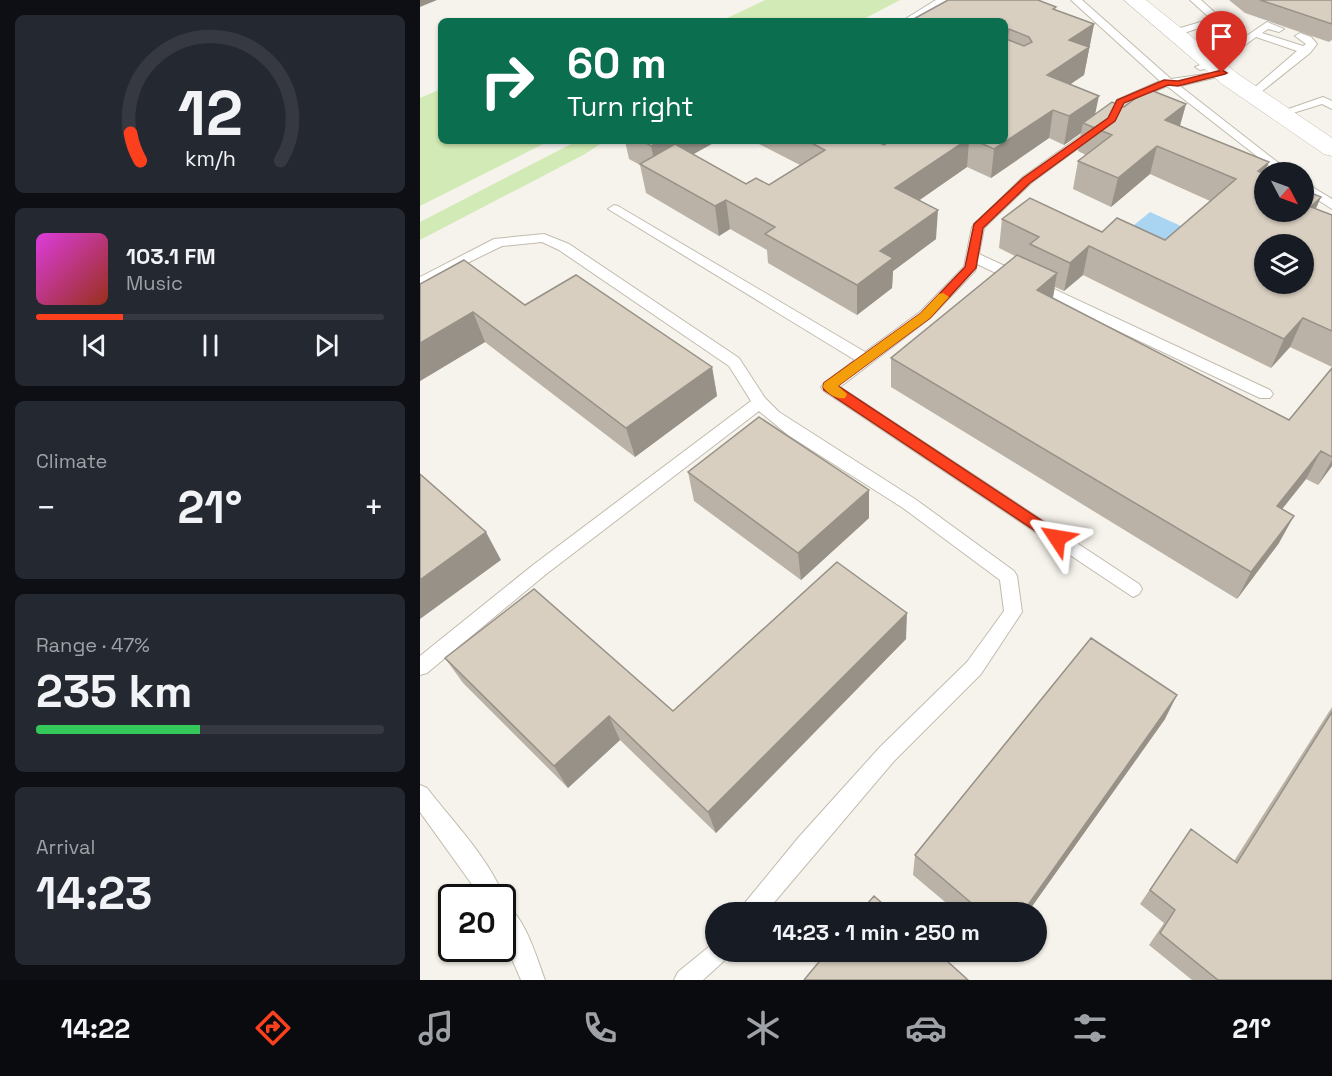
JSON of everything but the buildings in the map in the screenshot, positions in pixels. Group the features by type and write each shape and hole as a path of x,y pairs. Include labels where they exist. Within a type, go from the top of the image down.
{"street":[{"path":"1134,0 1217,68 1332,149"}],"lane":[{"path":"912,18 944,0"},
{"path":"1076,0 1167,82 1271,162"},
{"path":"1174,33 1218,20 1195,0"},
{"path":"1133,589 829,387 926,315 970,268 978,227 1027,180 1111,119 1121,102 1167,82 1178,83 1217,68 1267,25 1278,29"},
{"path":"1256,34 1306,51"},
{"path":"1252,94 1312,44 1300,36"},
{"path":"1280,114 1327,103 1332,90"},
{"path":"1314,193 1332,205"},
{"path":"614,209 865,359"},
{"path":"420,282 499,242 544,238 564,248 734,362 745,374 763,406 788,426 849,463 950,532 1008,576 1013,612 974,668 887,754 760,902"},
{"path":"972,256 1265,394"},
{"path":"420,666 539,570 760,402"},
{"path":"420,795 485,884"},
{"path":"516,937 533,980"},
{"path":"686,980 706,962"}],"green space":[{"path":"765,0 900,0 866,18 727,18"},
{"path":"438,90 438,144 543,144 420,206 420,98"},
{"path":"571,144 600,144 420,240 420,222"}],"water":[{"path":"1150,212 1181,226 1166,240 1153,234 1141,244 1122,235"}],"slow traffic":[{"path":"840,394 829,387 834,381 926,315 943,297"}],"route":[{"path":"1057,538 829,387 834,381 926,315 970,268 978,227 1027,180 1111,119 1121,102 1167,82 1178,83 1222,73"}]}
